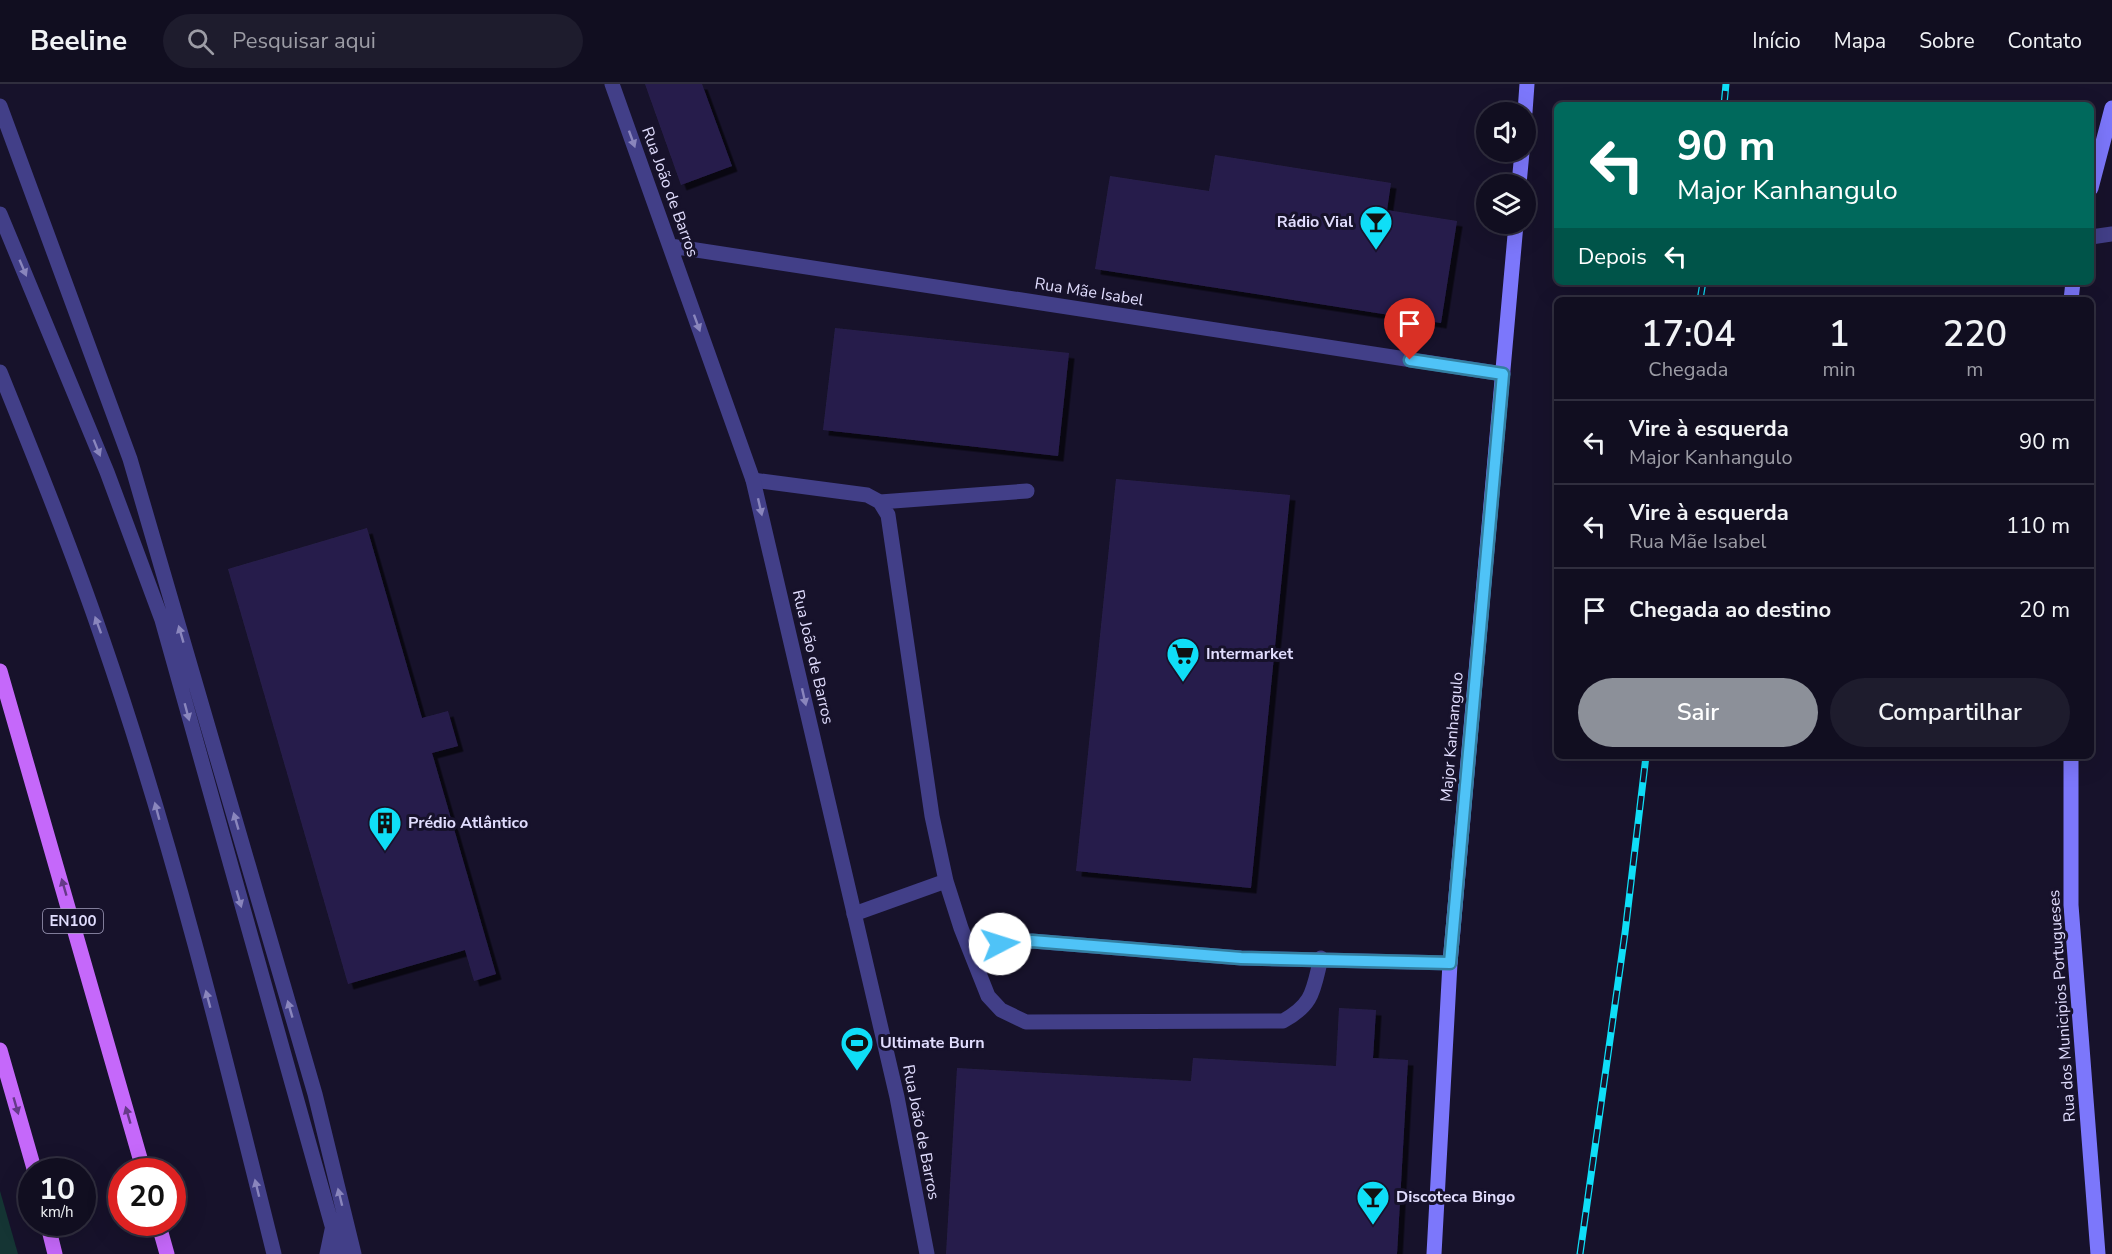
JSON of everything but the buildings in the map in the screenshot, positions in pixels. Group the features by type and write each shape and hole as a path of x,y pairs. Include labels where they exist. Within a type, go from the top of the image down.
{"main road":[{"name":"EN100","path":"0,671 140,1158"},
{"path":"1,1055 31,1158"},
{"path":"50,1236 55,1254"},
{"path":"162,1236 167,1254"}],"street":[{"name":"Rua João de Barros","path":"612,84 753,480 897,1097 927,1254"},
{"path":"1526,102 1527,84"},
{"path":"0,106 130,459 315,1094 354,1254"},
{"path":"2094,177 2112,108"},
{"path":"0,214 107,472 162,620 333,1221 340,1254"},
{"name":"Major Kanhangulo","path":"1434,1254 1450,963 1515,234"},
{"path":"2094,237 2112,234"},
{"name":"Rua Mãe Isabel","path":"670,246 1503,374"},
{"path":"0,372 49,494 99,630 151,790 233,1091 273,1254"},
{"path":"753,480 867,495 880,502 888,515 932,816 946,881 988,996 1001,1010 1026,1022 1283,1021 1299,1012 1311,999 1322,958"},
{"path":"880,502 1027,491"},
{"name":"Rua dos Municipios Portugueses","path":"2072,759 2072,905 2098,1254"},
{"path":"854,914 946,881"},
{"path":"970,949 1032,941 1241,958 1322,958 1450,963"},
{"path":"327,1254 333,1221"}],"green space":[{"path":"0,1191 18,1254 0,1254"}],"railway":[{"path":"1724,102 1726,84"},
{"path":"1700,297 1702,285"},
{"path":"1580,1254 1625,933 1646,759"}],"place":[{"name":"Rádio Vial","path":"1376,251"},
{"name":"Intermarket","path":"1183,683"},
{"name":"Prédio Atlântico","path":"385,852"},
{"name":"Ultimate Burn","path":"857,1072"},
{"name":"Discoteca Bingo","path":"1373,1226"}],"route":[{"path":"1000,944 1032,941 1241,958 1322,958 1450,963 1503,374 1410,360"}]}
